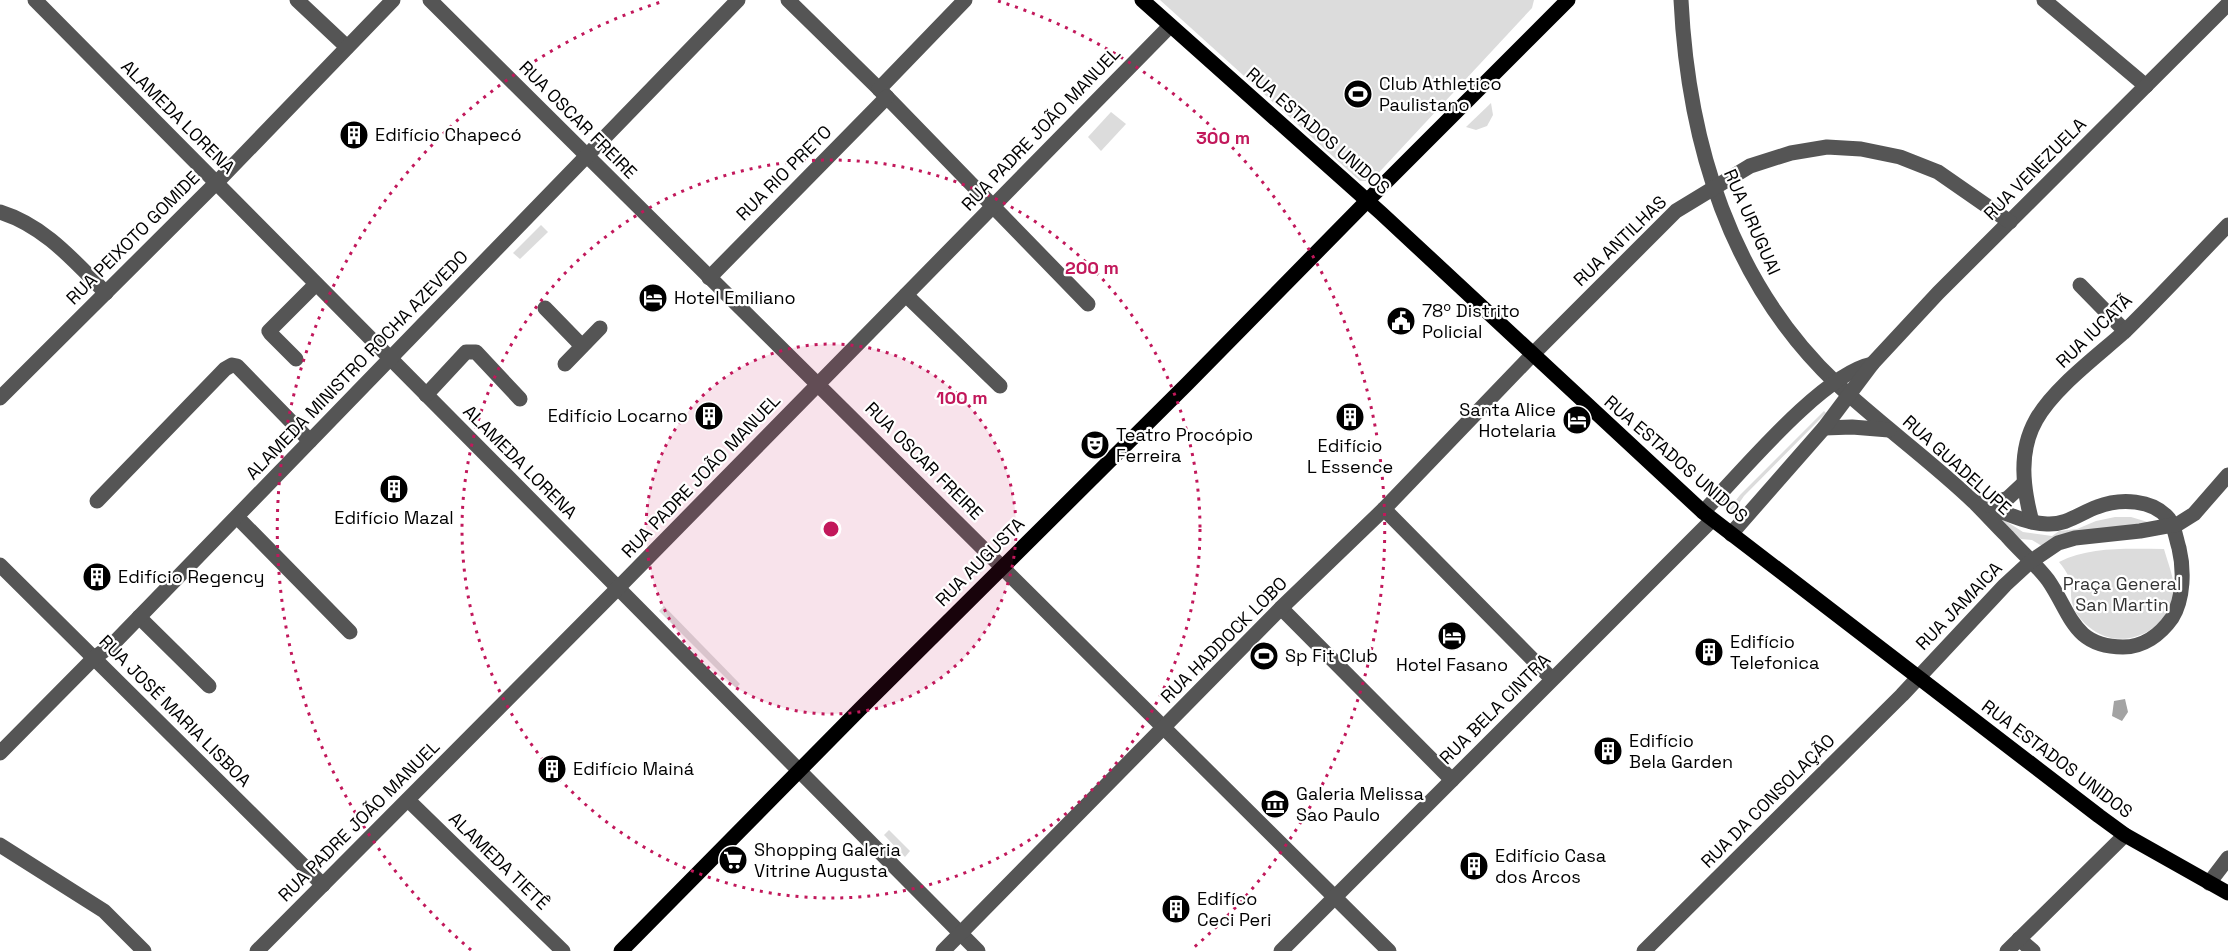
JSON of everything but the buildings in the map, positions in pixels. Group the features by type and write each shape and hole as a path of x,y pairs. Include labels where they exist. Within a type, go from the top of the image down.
{"main road":[{"name":"RUA ESTADOS UNIDOS","path":"1142,0 1367,201 1708,516 2125,835 2228,893"},
{"name":"RUA AUGUSTA","path":"621,951 1187,384 1559,3"}],"street":[{"name":"ALAMEDA LORENA","path":"35,0 978,951"},
{"path":"297,0 347,47"},
{"name":"RUA PEIXOTO GOMIDE","path":"0,398 216,183 393,0"},
{"name":"RUA OSCAR FREIRE","path":"430,0 1389,951"},
{"name":"ALAMEDA MINISTRO ROCHA AZEVEDO","path":"0,753 94,658 112,645 237,517 305,435 390,359 738,0"},
{"path":"788,0 994,205 1088,304"},
{"name":"RUA RIO PRETO","path":"709,278 883,93 965,0"},
{"name":"RUA URUGUAI","path":"1681,0 1690,98 1703,154 1720,208 1755,279 1786,329 1848,395"},
{"path":"2044,0 2146,86"},
{"name":"RUA VENEZUELA","path":"1731,534 1824,428 1872,364 1958,273 2228,4"},
{"name":"RUA PADRE JOÃO MANUEL","path":"257,951 617,589 1170,26"},
{"name":"RUA ANTILHAS","path":"1533,355 1676,212 1750,166 1791,153 1827,147 1861,149 1900,157 1938,172 2010,222"},
{"path":"0,212 19,218 46,234 106,293"},
{"name":"RUA IUCATÃ","path":"2032,522 2024,484 2024,460 2029,437 2040,413 2059,391 2125,330 2228,225"},
{"path":"296,359 269,331 316,284"},
{"path":"2080,285 2125,330"},
{"path":"906,294 1000,386"},
{"path":"545,308 582,346"},
{"path":"565,364 600,328"},
{"path":"426,395 466,352 471,351 476,352 520,399"},
{"name":"RUA HADDOCK LOBO","path":"943,951 1533,355"},
{"name":"RUA VENEZUELA","path":"1708,516 1771,440 1817,396 1835,383 1872,364"},
{"path":"97,501 225,369 232,365 237,366 305,435"},
{"name":"RUA GUADELUPE","path":"1848,395 1973,501 2030,562"},
{"path":"1824,428 1858,427 1889,430"},
{"path":"1973,501 2032,522 2049,524 2062,523 2097,507 2133,501 2161,511 2173,525 2181,557 2180,599 2172,617 2158,633 2146,642 2130,647 2095,643 2083,635 2074,625 2048,580 2030,562 2058,543 2075,538 2173,525 2194,514 2228,475"},
{"path":"1988,505 2008,498 2024,484"},
{"path":"1384,508 1552,679"},
{"name":"RUA BELA CINTRA","path":"1281,951 1552,679 1708,516"},
{"path":"237,517 350,632"},
{"name":"RUA JAMAICA","path":"1917,678 2005,585 2030,562"},
{"name":"RUA JOSÉ MARIA LISBOA","path":"0,565 322,885"},
{"path":"1281,608 1452,780"},
{"path":"139,617 209,686"},
{"name":"RUA DA CONSOLAÇÃO","path":"1644,951 1917,678"},
{"name":"ALAMEDA TIETÊ","path":"408,800 563,951"},
{"path":"2007,951 2125,835"},
{"path":"0,845 104,911 144,951"},
{"path":"2209,883 2228,858"},
{"path":"2019,939 2033,951"}],"green space":[{"name":"Club Athletico Paulistano","path":"1160,0 1534,0 1532,8 1371,181 1360,181"},
{"path":"1491,103 1493,115 1487,126 1476,130 1466,127"},
{"path":"1111,112 1126,124 1101,151 1088,137"},
{"path":"541,225 548,232 520,259 513,253"},
{"path":"450,259 458,268 438,289 430,281 446,269 446,263"},
{"path":"1824,411 1826,413 1744,496 1733,512 1729,509 1740,495"},
{"name":"Praça General San Martin","path":"2115,517 2131,517 2151,523 2042,546 2032,540 2021,539 1998,523 2001,518 2023,532 2052,536 2059,531 2077,529 2096,521"},
{"name":"Praça General San Martin","path":"2164,549 2172,574 2174,593 2168,612 2160,622 2138,636 2126,639 2101,634 2082,621 2073,605 2068,576 2059,562 2097,551"},
{"path":"664,606 740,684 736,688 659,611"},
{"path":"889,830 910,851 905,857 884,835"}],"shaded area":[{"path":"2125,699 2128,712 2122,721 2112,716 2114,701"}],"place":[{"name":"Club Athletico Paulistano","path":"1358,94"},
{"name":"Edifício Chapecó","path":"354,135"},
{"name":"Hotel Emiliano","path":"653,298"},
{"name":"78º Distrito Policial","path":"1401,321"},
{"name":"Edifício Locarno","path":"709,416"},
{"name":"Edifício L Essence","path":"1350,417"},
{"name":"Santa Alice Hotelaria","path":"1577,420"},
{"name":"Teatro Procópio Ferreira","path":"1095,445"},
{"name":"Edifício Mazal","path":"394,489"},
{"name":"Edifício Regency","path":"97,577"},
{"name":"Hotel Fasano","path":"1452,636"},
{"name":"Edifício Telefonica","path":"1709,652"},
{"name":"Sp Fit Club","path":"1264,656"},
{"name":"Edifício Bela Garden","path":"1608,751"},
{"name":"Edifício Mainá","path":"552,769"},
{"name":"Galeria Melissa Sao Paulo","path":"1275,804"},
{"name":"Shopping Galeria Vitrine Augusta","path":"733,860"},
{"name":"Edifício Casa dos Arcos","path":"1474,866"},
{"name":"Edifíco Ceci Peri","path":"1176,909"}]}
